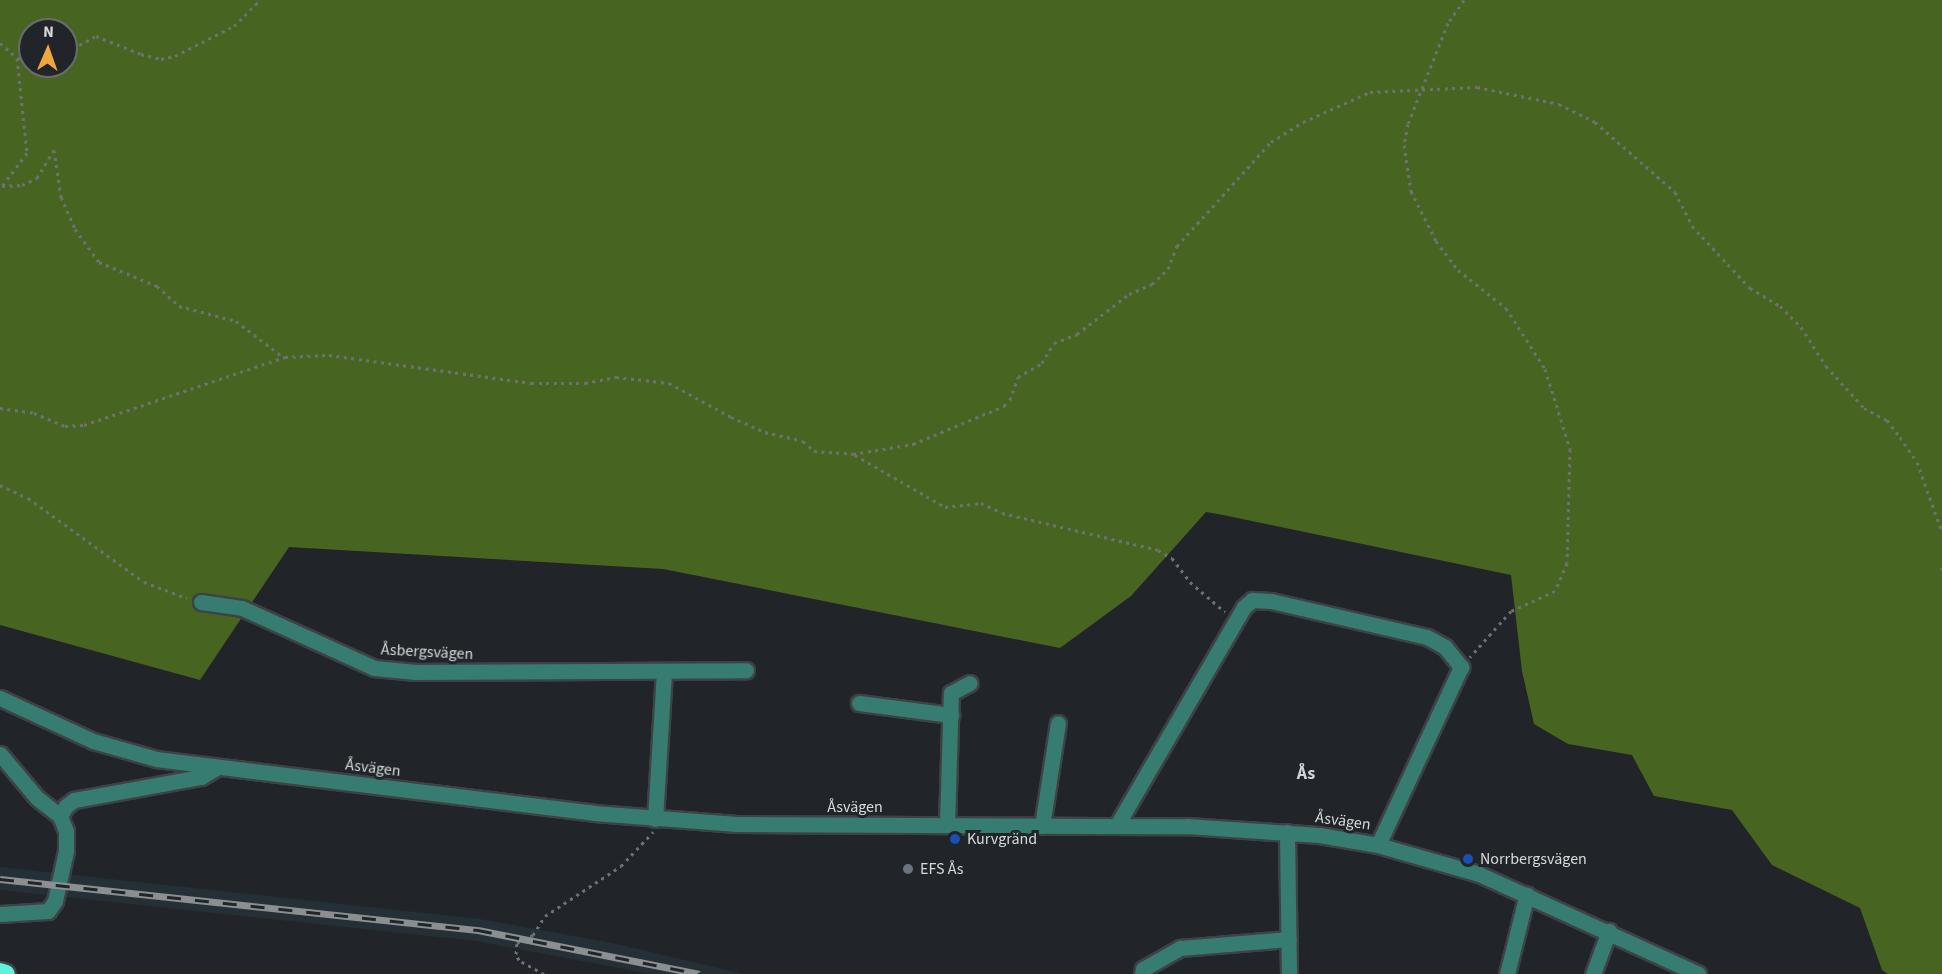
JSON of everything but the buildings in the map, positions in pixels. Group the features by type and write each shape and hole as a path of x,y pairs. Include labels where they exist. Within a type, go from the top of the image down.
{"highway":[{"path":"0,972 6,974"}],"street":[{"path":"1117,825 1236,620 1252,600 1343,616 1427,637 1445,647 1461,667 1378,845"},
{"name":"Åsbergsvägen","path":"201,602 242,608 374,668 416,672 746,670"},
{"path":"655,819 664,672"},
{"path":"946,825 951,693 970,682"},
{"name":"Åsvägen","path":"0,698 62,728 126,752 216,768 655,819 946,825 1117,825 1287,832 1378,845 1479,874 1609,931 1689,972"},
{"path":"859,703 951,715"},
{"path":"1042,825 1058,723"},
{"path":"0,754 37,798 60,816 66,831 66,851 55,901 48,911 0,914"},
{"path":"60,816 74,800 201,777 216,768"},
{"path":"1287,832 1289,974"},
{"path":"1507,974 1527,894"},
{"path":"1593,974 1609,931"},
{"path":"1142,974 1143,969 1180,948 1288,939"}],"path":[{"path":"78,46 96,36 151,56 175,56 234,26 260,0"},
{"path":"1461,667 1511,611 1555,591 1567,563 1570,449 1545,369 1506,308 1458,270 1436,241 1411,191 1404,145 1408,124 1424,91 1448,23 1464,0"},
{"path":"0,43 17,58 27,153 2,186 22,185 37,178 54,150 61,197 75,229 99,262 157,286 179,306 236,321 285,357"},
{"path":"0,408 34,414 66,426 84,425 285,357 329,355 531,383 585,382 616,377 669,383 693,399 765,432 803,441 814,451 853,454 913,444 1004,406 1010,400 1018,377 1042,363 1054,343 1077,334 1168,269 1177,246 1271,142 1303,122 1370,92 1477,87 1559,104 1616,138 1645,169 1675,192 1692,226 1750,288 1780,306 1802,327 1826,366 1864,408 1887,420 1917,462 1940,514 1942,532"},
{"path":"853,454 945,507 981,503 1002,513 1158,550 1172,558 1208,600 1236,620"},
{"path":"0,485 28,498 144,582 201,602"},
{"path":"544,974 519,960 518,943 533,935 545,916 621,866 653,833 655,819"}],"shaded area":[{"path":"0,867 480,919 612,943 744,974 650,974 476,941 0,890"}],"green space":[{"path":"0,0 1942,0 1942,974 1888,974 1882,970 1860,908 1772,865 1732,810 1654,796 1632,755 1568,744 1534,724 1522,671 1511,575 1206,512 1131,596 1060,648 663,569 289,547 200,680 0,625"}],"railway":[{"path":"0,879 478,930 700,974"}],"place":[{"name":"Kurvgränd","path":"955,839"},
{"name":"Norrbergsvägen","path":"1468,859"},
{"name":"EFS Ås","path":"908,869"}],"district":[{"name":"Ås","path":"1306,774"}]}
